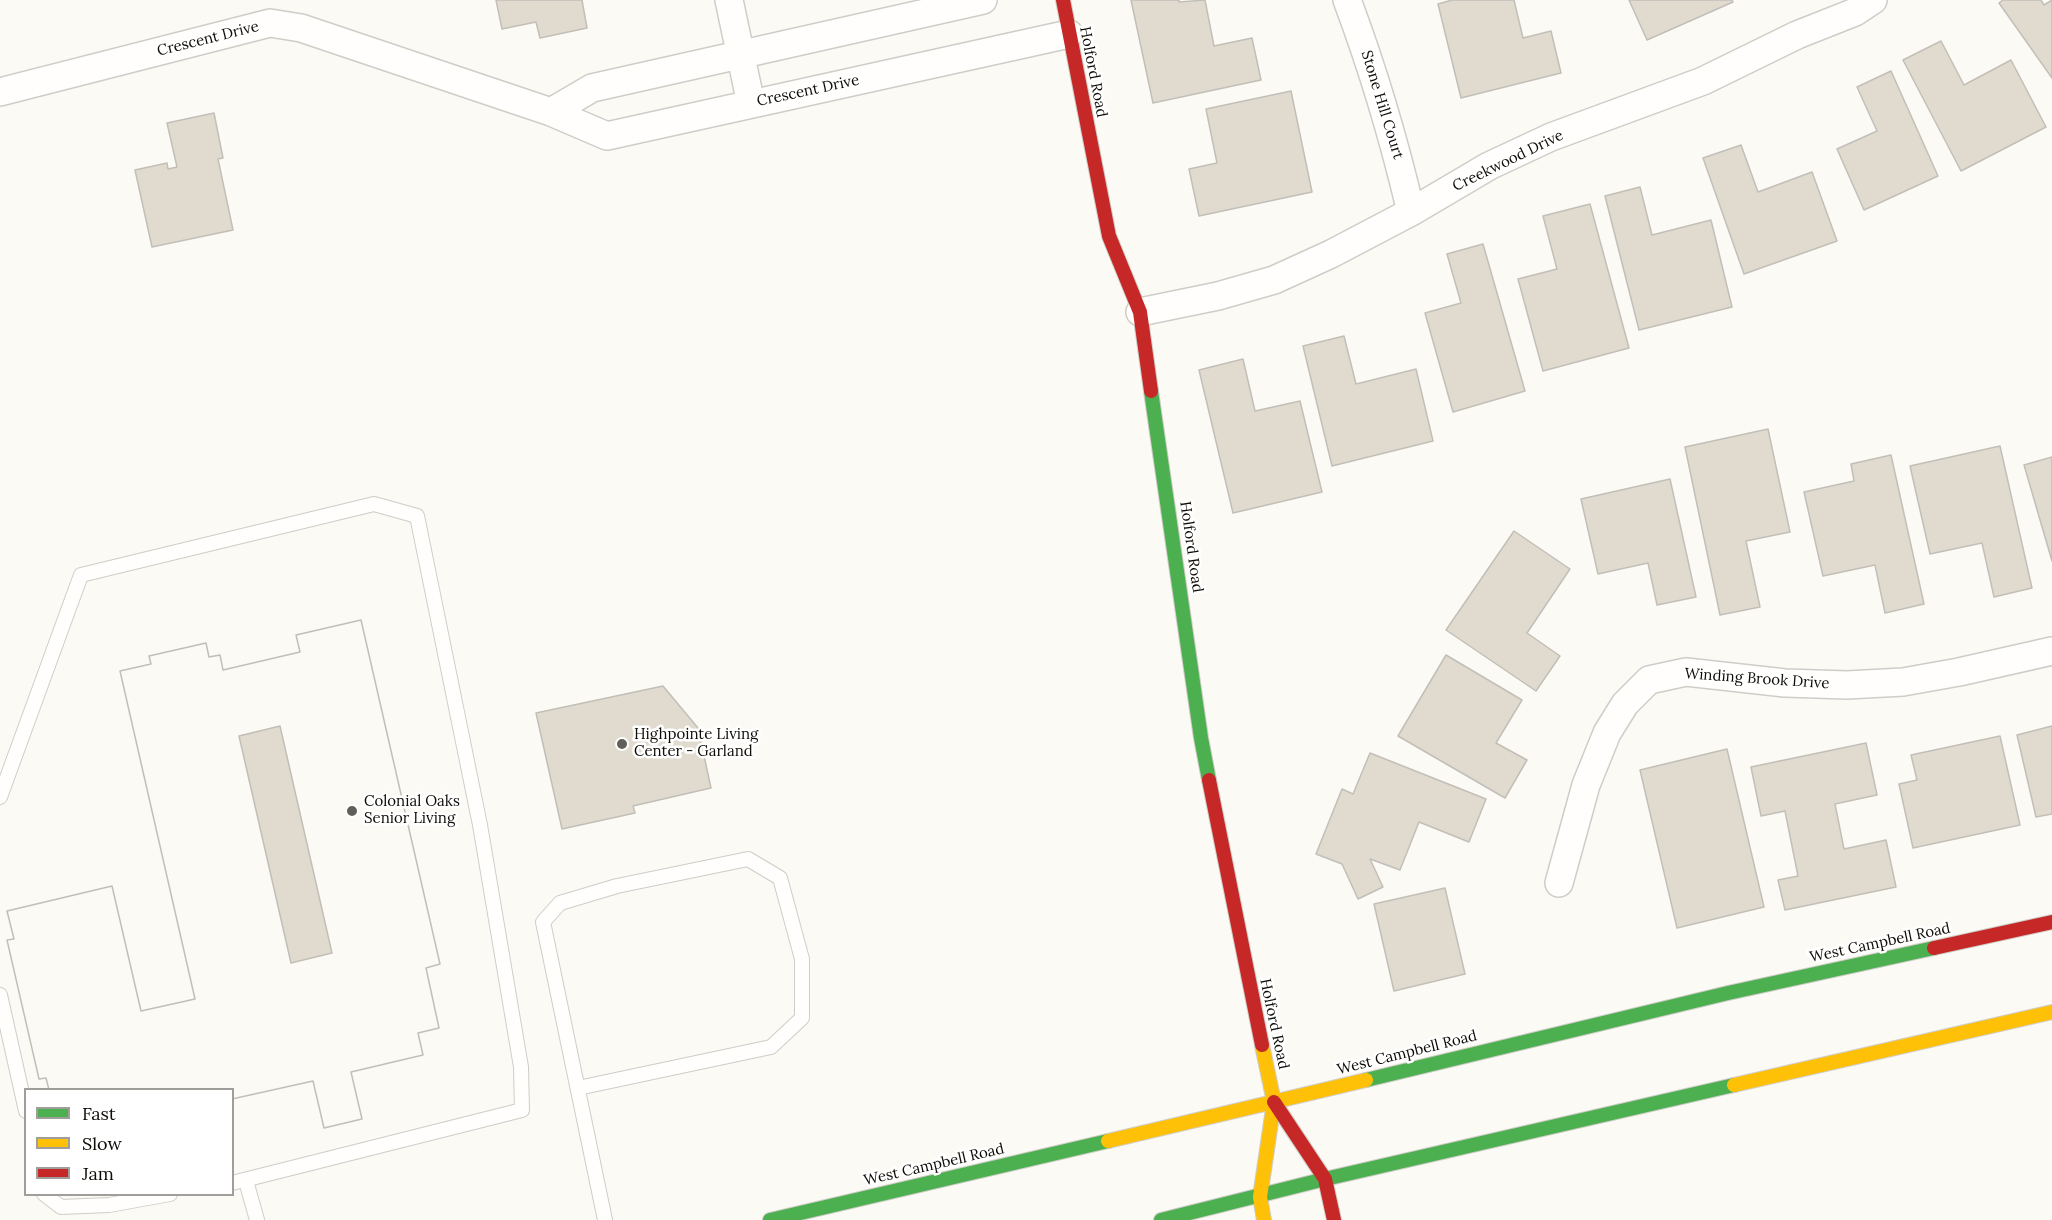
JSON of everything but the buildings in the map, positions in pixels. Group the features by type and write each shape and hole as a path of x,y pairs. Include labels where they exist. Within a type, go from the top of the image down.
{"main road":[{"name":"Holford Road","path":"1063,0 1108,236 1140,312 1201,738 1247,977 1275,1102 1325,1179 1334,1220"},
{"name":"West Campbell Road","path":"770,1220 1728,993 2052,922"},
{"path":"1161,1220 1325,1179 2052,1012"},
{"name":"Holford Road","path":"1264,1220 1260,1197 1275,1102"}],"street":[{"path":"729,0 751,104"},
{"path":"551,112 592,88 982,0"},
{"name":"Stone Hill Court","path":"1347,0 1360,34 1411,212"},
{"name":"Creekwood Drive","path":"1140,312 1218,296 1274,280 1331,254 1411,212 1489,166 1551,137 1703,81 1859,4"},
{"name":"Crescent Drive","path":"0,92 267,12 301,28 551,112 607,136 1069,34"},
{"name":"Winding Brook Drive","path":"1559,883 1586,785 1607,733 1625,704 1649,680 1686,672 1785,683 1847,685 1903,682 2052,651"}],"lane":[{"path":"0,797 81,574 374,504 417,516 480,825 521,1067 522,1110 239,1182 257,1220"},
{"path":"578,1089 771,1047 802,1018 802,959 780,878 748,859 617,886 560,903 543,922 578,1089 606,1220"},
{"path":"0,995 24,1103"},
{"path":"47,1196 61,1207 109,1206 160,1196"}],"traffic: fast":[{"path":"1151,391 1209,780"},
{"path":"1366,1080 1728,993 1934,948"},
{"path":"1161,1220 1325,1179 1734,1085"},
{"path":"770,1220 1108,1141"}],"traffic: slow":[{"path":"1734,1085 2052,1012"},
{"path":"1262,1045 1274,1102 1260,1197 1264,1220"},
{"path":"1108,1141 1366,1080"}],"traffic: jam":[{"path":"1063,0 1109,236 1140,312 1151,391"},
{"path":"1209,780 1262,1045"},
{"path":"1934,948 2052,922"},
{"path":"1274,1102 1325,1179 1334,1220"}],"place":[{"name":"Highpointe Living Center - Garland","path":"622,744"},
{"name":"Colonial Oaks Senior Living","path":"352,811"}]}
